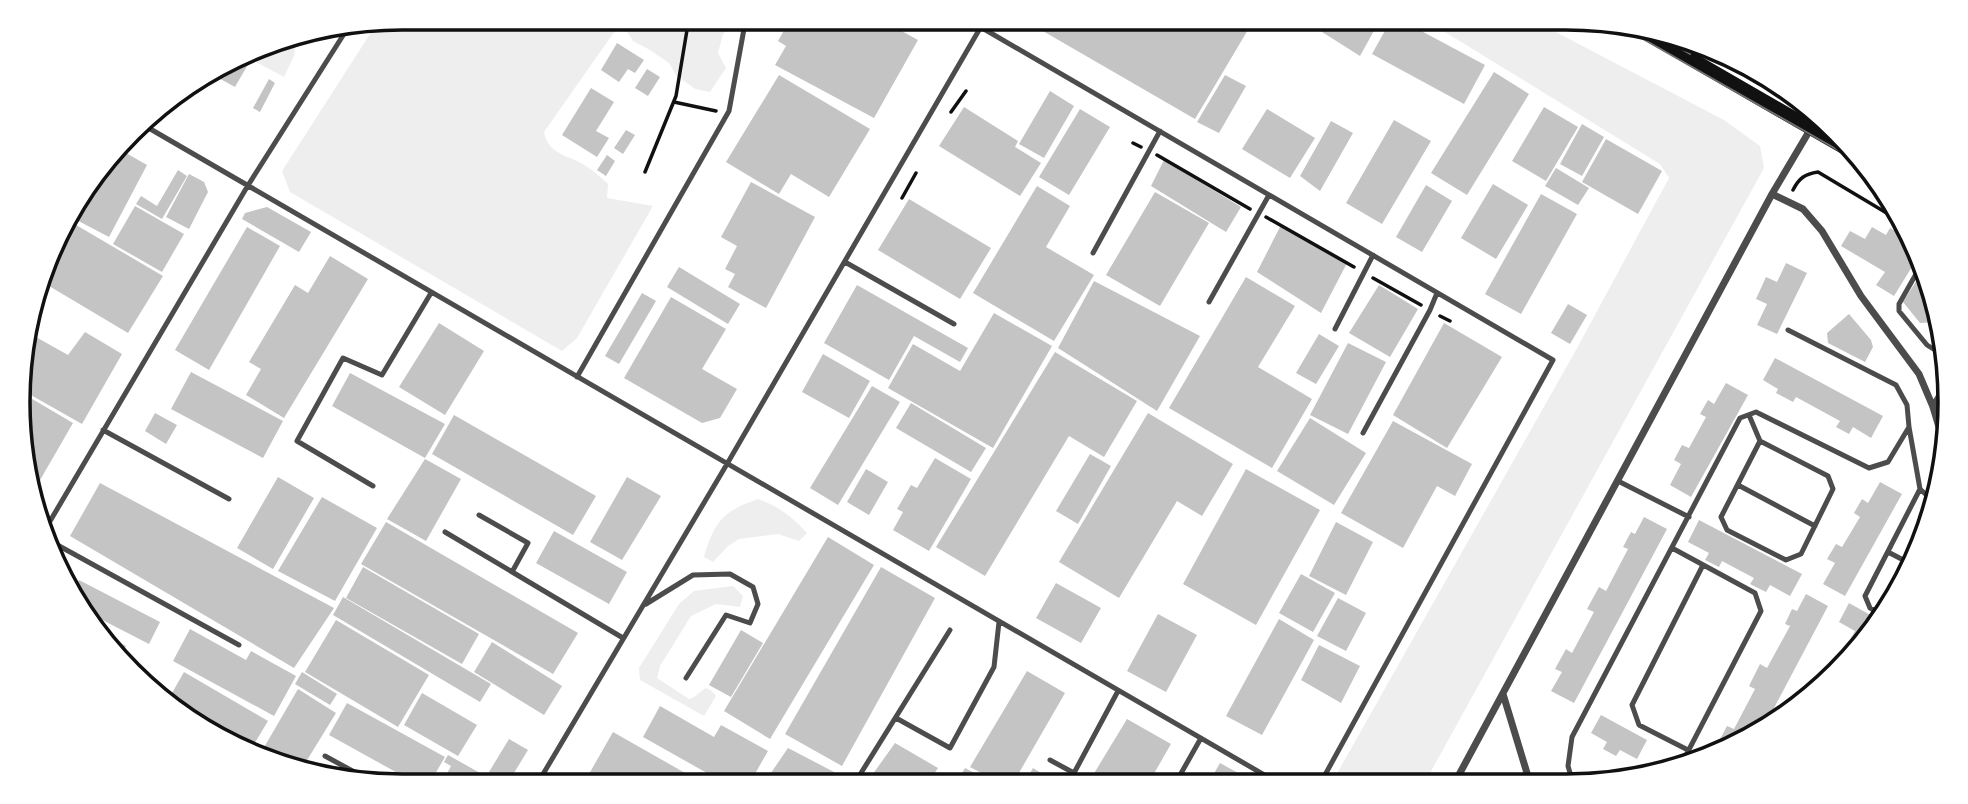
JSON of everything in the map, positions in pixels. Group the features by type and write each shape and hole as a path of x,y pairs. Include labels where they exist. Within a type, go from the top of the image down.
{"main road":[{"path":"1661,42 1829,139"}],"street":[{"path":"1459,774 1772,194 1814,124"},
{"path":"1772,194 1803,209 1822,231 1861,296 1919,374 1937,421"},
{"path":"1933,407 1938,399"},
{"path":"1503,694 1527,774"}],"lane":[{"path":"577,377 729,111 744,30"},
{"path":"543,774 979,30"},
{"path":"986,30 1553,360 1325,774"},
{"path":"50,521 247,187 344,35"},
{"path":"150,129 1263,774"},
{"path":"1093,253 1160,131"},
{"path":"1209,302 1269,195"},
{"path":"1335,329 1373,255"},
{"path":"845,262 954,324"},
{"path":"1915,275 1899,304 1899,311 1927,345 1934,350"},
{"path":"373,486 297,441 343,358 382,375 431,293"},
{"path":"1363,433 1437,293"},
{"path":"1788,330 1896,385 1908,405 1909,427 1920,489 1927,496"},
{"path":"1570,774 1568,766 1572,737 1740,418 1756,412 1869,468 1888,462 1909,427"},
{"path":"1749,415 1760,442 1828,476 1833,489 1801,554 1786,560 1727,530 1721,517 1760,442"},
{"path":"103,430 229,499"},
{"path":"1618,481 1689,517"},
{"path":"1738,485 1815,526"},
{"path":"1875,611 1870,608 1866,596 1920,489"},
{"path":"479,514 528,543 512,572"},
{"path":"445,532 623,638"},
{"path":"59,546 239,645"},
{"path":"1672,548 1755,593 1761,611 1686,754"},
{"path":"1888,552 1903,560"},
{"path":"1688,750 1639,725 1632,705 1703,565"},
{"path":"643,606 693,575 730,575 753,587 758,604 750,623 726,615 686,678"},
{"path":"896,718 950,748 994,667 999,622"},
{"path":"861,773 950,630"},
{"path":"1050,760 1074,773 1118,691"},
{"path":"1181,774 1201,738"},
{"path":"325,756 352,771"}],"path":[{"path":"645,172 674,103 687,30"},
{"path":"951,112 966,91"},
{"path":"674,103 716,111"},
{"path":"1170,161 1243,206"},
{"path":"1793,190 1798,180 1818,172 1887,214"},
{"path":"902,198 916,173"},
{"path":"1280,224 1350,265"},
{"path":"1384,285 1420,305"}],"shaded area":[{"path":"402,30 617,30 544,132 546,140 555,150 586,166 608,184 607,198 653,206 577,338 562,351 290,192 282,171 373,31"},
{"path":"626,30 727,30 718,53 726,68 710,92 695,89 676,75 669,63 633,41"},
{"path":"1442,30 1552,30 1724,120 1760,146 1764,168 1430,774 1337,774 1576,350 1669,178 1660,164"},
{"path":"296,46 294,56 284,77 256,62 260,58"},
{"path":"758,499 785,513 807,533 799,541 778,534 739,539 713,562 704,557 716,526 722,519 736,508"},
{"path":"733,586 743,596 740,607 716,604 691,616 660,666 657,678 689,699 706,688 712,691 716,696 704,716 640,680 639,668 679,604 694,591"}],"building":[{"path":"784,30 900,30 918,40 874,118 775,65 786,46 778,41"},
{"path":"1041,30 1248,30 1195,119"},
{"path":"1319,30 1374,30 1360,56"},
{"path":"1385,30 1419,30 1485,65 1464,104 1372,54"},
{"path":"617,43 644,60 635,73 628,69 619,82 601,70"},
{"path":"249,63 235,87 219,78"},
{"path":"647,69 660,77 648,96 635,88"},
{"path":"1494,72 1529,94 1467,195 1431,173"},
{"path":"779,75 870,129 829,197 791,174 779,194 726,162"},
{"path":"1225,75 1246,86 1219,133 1197,122"},
{"path":"269,79 275,83 260,112 253,108"},
{"path":"591,88 614,102 596,131 609,138 597,157 562,135"},
{"path":"1050,91 1074,106 1044,158 1019,144"},
{"path":"964,107 1018,141 1015,147 1041,163 1020,196 939,146"},
{"path":"1544,107 1578,127 1546,181 1512,161"},
{"path":"1080,109 1110,127 1069,195 1039,177"},
{"path":"1267,109 1315,138 1290,178 1242,149"},
{"path":"1394,120 1431,141 1382,224 1346,203"},
{"path":"1331,121 1353,133 1320,191 1300,176"},
{"path":"1582,124 1604,137 1582,176 1560,164"},
{"path":"626,130 635,135 623,154 614,148"},
{"path":"1606,139 1662,171 1638,214 1582,182"},
{"path":"126,153 147,165 109,237 77,220 92,195"},
{"path":"607,155 615,161 606,176 597,170"},
{"path":"1164,160 1241,207 1226,232 1151,186"},
{"path":"1556,168 1589,188 1578,205 1545,186"},
{"path":"178,170 187,176 162,219 136,204 141,196 157,206"},
{"path":"189,174 204,182 208,192 189,229 166,217"},
{"path":"751,182 815,217 766,308 728,287 735,274 725,269 737,246 721,237"},
{"path":"1493,184 1528,205 1496,259 1461,238"},
{"path":"1426,185 1452,201 1422,252 1396,237"},
{"path":"1037,186 1070,206 1046,247 1094,275 1054,341 973,293"},
{"path":"1155,192 1209,223 1160,306 1106,275"},
{"path":"1541,194 1577,214 1521,314 1485,294"},
{"path":"909,199 991,248 960,299 878,250"},
{"path":"135,206 184,234 162,272 113,244"},
{"path":"267,207 311,232 299,252 242,219 245,213"},
{"path":"75,224 163,276 128,333 49,286"},
{"path":"1281,225 1347,263 1321,313 1257,272"},
{"path":"247,227 280,246 209,370 175,350"},
{"path":"1872,227 1886,235 1890,228 1900,237 1912,266 1894,296 1876,285 1885,272 1841,246 1850,231 1865,239"},
{"path":"330,256 368,279 284,418 246,395 261,369 249,362 295,285 308,293"},
{"path":"1786,263 1807,273 1777,334 1757,325 1767,304 1756,299 1766,277 1777,282"},
{"path":"679,267 740,304 728,324 667,287"},
{"path":"1246,277 1295,306 1258,367 1312,399 1272,468 1169,408"},
{"path":"1917,280 1930,322 1920,323 1903,302"},
{"path":"1094,281 1200,336 1157,411 1058,348"},
{"path":"857,285 968,348 960,362 914,336 889,380 824,343"},
{"path":"1379,285 1418,309 1390,357 1349,333"},
{"path":"642,293 656,301 619,364 605,356"},
{"path":"671,297 726,329 702,369 737,389 720,418 702,423 624,378"},
{"path":"1568,304 1587,315 1570,344 1551,333"},
{"path":"994,313 1052,346 993,448 888,388 913,344 960,371"},
{"path":"1849,314 1871,340 1873,347 1865,362 1828,343 1827,333"},
{"path":"439,323 484,351 445,415 399,387"},
{"path":"1444,323 1502,357 1447,448 1393,415"},
{"path":"85,332 122,354 82,424 30,395 36,337 68,355"},
{"path":"1319,334 1339,346 1316,384 1296,373"},
{"path":"1348,343 1386,362 1348,434 1310,415"},
{"path":"1055,352 1137,401 1104,457 1069,436 985,576 936,547"},
{"path":"823,354 870,381 849,418 802,392"},
{"path":"1775,358 1883,416 1871,438 1853,427 1849,434 1836,427 1840,421 1796,397 1793,402 1776,393 1778,389 1763,380"},
{"path":"191,372 283,421 263,458 171,409"},
{"path":"350,373 445,424 425,458 332,406"},
{"path":"1726,383 1748,395 1691,497 1670,485 1681,464 1674,460 1682,445 1689,448 1706,417 1700,414 1708,400 1714,404"},
{"path":"872,386 900,402 838,505 810,488"},
{"path":"30,398 73,423 39,483 33,451"},
{"path":"911,403 986,448 971,472 896,428"},
{"path":"155,413 177,425 166,444 145,431"},
{"path":"1148,413 1233,464 1202,516 1177,501 1119,598 1059,562"},
{"path":"454,415 596,496 573,535 432,454"},
{"path":"1310,418 1366,453 1334,505 1277,471"},
{"path":"1393,421 1472,464 1455,496 1437,486 1403,548 1341,513"},
{"path":"1090,454 1111,466 1078,524 1056,511"},
{"path":"935,458 971,479 929,551 893,530 903,512 897,509 911,485 917,488"},
{"path":"425,459 461,479 426,541 387,519"},
{"path":"866,469 888,482 869,515 847,502"},
{"path":"1246,469 1320,510 1256,625 1183,584"},
{"path":"278,477 314,498 273,569 237,548"},
{"path":"627,477 661,496 622,560 590,542"},
{"path":"1880,482 1902,494 1845,596 1823,584 1835,563 1827,559 1836,544 1842,547 1860,517 1854,513 1862,499 1868,503"},
{"path":"100,483 334,608 294,668 70,536"},
{"path":"322,497 377,528 335,601 278,571"},
{"path":"1644,517 1667,529 1574,703 1551,691 1562,672 1555,669 1566,649 1572,653 1594,612 1587,609 1599,587 1606,591 1628,549 1623,547 1631,532 1635,534"},
{"path":"1699,520 1802,574 1790,596 1770,585 1766,592 1750,584 1754,578 1722,561 1719,567 1705,560 1709,553 1688,542"},
{"path":"386,522 578,633 553,674 361,564"},
{"path":"1336,522 1373,542 1346,595 1309,576"},
{"path":"554,531 627,572 609,604 536,563"},
{"path":"828,537 874,565 770,739 724,711"},
{"path":"363,567 479,634 462,664 346,598"},
{"path":"881,567 935,598 842,766 785,734"},
{"path":"1301,574 1335,593 1313,632 1279,613"},
{"path":"79,580 160,622 149,644 99,618 77,583"},
{"path":"1056,583 1101,608 1081,643 1036,618"},
{"path":"1806,594 1828,606 1772,713 1719,741 1727,726 1734,729 1755,689 1749,686 1760,664 1767,668 1790,626 1785,624 1792,609 1797,611"},
{"path":"343,597 491,684 480,702 333,615"},
{"path":"1338,598 1366,613 1346,651 1317,636"},
{"path":"1849,603 1871,615 1853,639 1855,631 1839,622"},
{"path":"1158,614 1197,635 1166,692 1127,671"},
{"path":"1279,619 1314,640 1262,735 1226,716"},
{"path":"336,620 429,675 398,727 305,672"},
{"path":"190,629 246,660 251,651 296,676 274,716 173,661"},
{"path":"741,630 763,643 731,697 709,685"},
{"path":"492,642 562,686 544,715 474,672"},
{"path":"1319,645 1360,666 1341,703 1301,680"},
{"path":"1027,671 1065,693 1018,774 983,774 970,767"},
{"path":"184,672 268,721 254,744 195,712 166,690 172,693"},
{"path":"302,672 337,694 330,705 295,684"},
{"path":"298,689 336,713 306,762 264,747"},
{"path":"422,693 477,725 458,756 404,725"},
{"path":"347,703 445,757 435,774 399,774 329,735"},
{"path":"660,706 714,737 721,725 768,751 755,774 709,774 643,737"},
{"path":"1601,715 1647,740 1637,759 1620,750 1616,756 1603,749 1607,742 1591,733"},
{"path":"1127,719 1171,744 1154,774 1094,774"},
{"path":"613,732 687,774 589,774"},
{"path":"509,739 528,750 513,774 489,772"},
{"path":"895,743 938,768 934,774 873,774"},
{"path":"788,748 838,774 770,774"},
{"path":"448,755 482,774 447,774 451,766 444,762"},
{"path":"1220,763 1240,774 1214,774"},
{"path":"965,768 976,774 961,774"},
{"path":"1033,768 1043,774 1029,774"}],"tram line":[{"path":"1640,37 1841,152"},
{"path":"1679,48 1690,54"}]}
